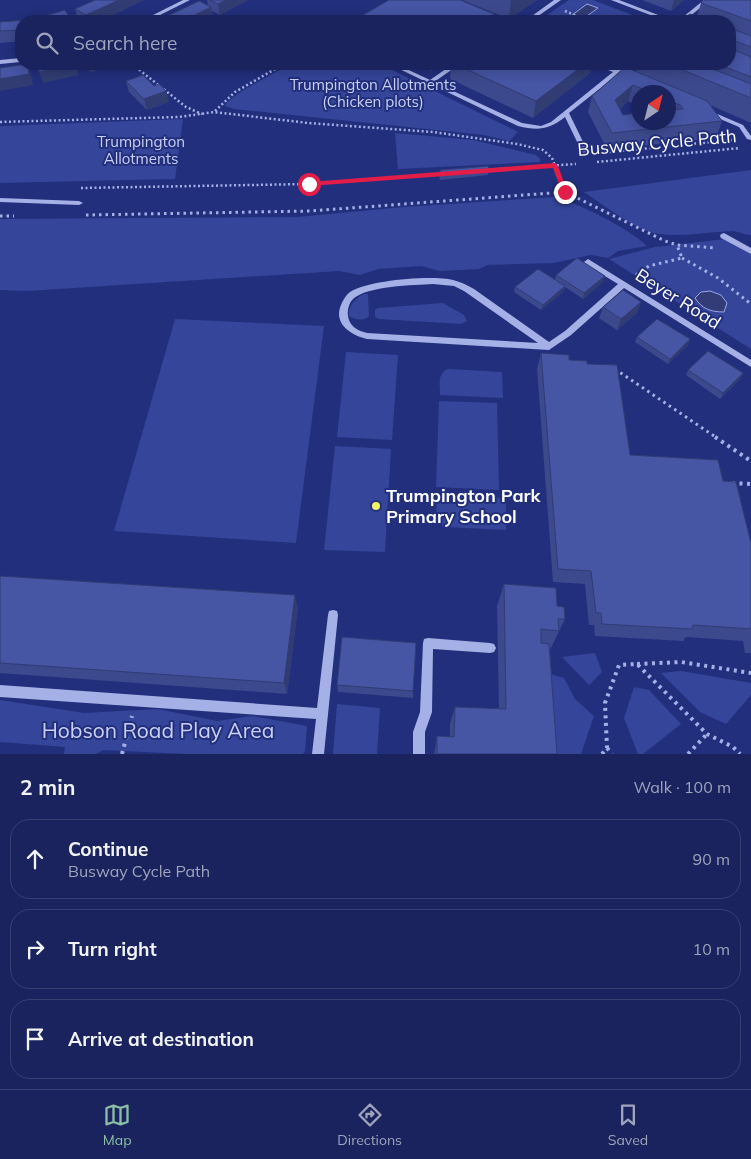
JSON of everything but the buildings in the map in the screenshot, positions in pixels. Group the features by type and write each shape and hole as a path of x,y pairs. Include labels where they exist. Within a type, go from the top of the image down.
{"street":[{"path":"156,15 187,0"},
{"path":"537,15 558,0"},
{"path":"614,0 654,15"},
{"path":"688,15 707,0"},
{"path":"0,62 15,61"},
{"path":"405,70 520,125 535,128 545,128 620,70"},
{"path":"430,82 448,70"},
{"path":"612,70 626,77"},
{"path":"705,111 741,126 750,138"},
{"path":"566,113 586,154"},
{"path":"0,200 79,202"},
{"path":"724,236 751,251"},
{"name":"Beyer Road","path":"588,262 751,364"},
{"path":"549,347 470,290 449,282 405,284 363,290 352,296 344,307 343,314 348,327 353,332 367,336 549,347 568,333 623,284"},
{"path":"318,754 334,615"},
{"path":"418,754 419,732 426,712 428,643 490,648"},
{"path":"0,691 323,714"}],"path":[{"path":"139,70 186,108 202,114"},
{"path":"214,112 235,92 274,70"},
{"path":"0,122 214,112 308,123 433,132 481,138 543,150 549,154 565,192"},
{"path":"586,154 750,138"},
{"name":"Busway Cycle Path","path":"591,162 742,148"},
{"name":"Busway Cycle Path","path":"482,171 582,163"},
{"path":"116,188 309,184 447,173"},
{"path":"82,215 310,211 565,192 647,233 677,245 711,248 734,248 739,245"},
{"path":"1,217 22,216"},
{"path":"677,245 682,258 718,278 751,304"},
{"path":"623,284 649,266 682,258"},
{"path":"615,369 751,461"},
{"path":"724,482 751,484"},
{"path":"612,754 607,748 605,703 619,665 681,662 751,673"},
{"path":"637,664 707,734 733,747 740,754"},
{"path":"122,754 135,701"},
{"path":"688,754 707,734"},
{"path":"602,754 607,748"}],"green space":[{"path":"569,0 593,0 632,15 547,15"},
{"name":"Trumpington Allotments (Chicken plots)","path":"280,70 392,70 518,132 509,141 484,135 234,109 225,106 244,90"},
{"name":"Trumpington Allotments","path":"183,119 175,179 0,183 0,126"},
{"path":"395,133 473,140 536,155 540,162 398,169"},
{"path":"751,170 751,235 732,231 677,235 650,232 620,217 584,192"},
{"path":"555,197 603,217 647,246 618,251 608,258 591,255 554,263 487,265 479,269 440,271 421,266 378,269 360,275 339,271 27,291 0,290 0,219 297,217 404,207"},
{"path":"726,239 751,254 751,349 609,259 655,247"},
{"path":"364,294 368,294 369,316 365,319 360,319 349,316 353,303"},
{"path":"443,303 464,315 467,321 461,324 379,319 375,317 375,310 378,308"},
{"path":"175,319 324,326 296,543 114,531"},
{"path":"346,352 398,355 392,440 337,437"},
{"path":"448,369 502,372 503,398 440,395 441,376"},
{"path":"439,401 497,403 499,490 436,487"},
{"path":"335,446 391,449 385,552 324,550"},
{"path":"437,494 506,498 506,530 444,527 437,517"},
{"path":"595,653 602,672 589,685 562,657"},
{"path":"681,671 751,683 751,695 726,724 700,712 661,673"},
{"path":"550,674 564,678 575,699 594,716 581,754 556,754"},
{"path":"634,687 649,690 681,724 643,754 638,754 624,718"},
{"name":"Hobson Road Play Area","path":"0,700 84,713 158,709 217,721 252,716 307,726 305,751 303,754 186,754 103,750 96,754 64,754 65,747 0,742"},
{"path":"337,704 380,708 377,754 333,754"}],"shaded area":[{"path":"587,4 598,8 588,15 572,15"},
{"path":"710,291 721,295 727,303 724,312 707,309 695,298 701,292"}],"place":[{"name":"Trumpington Park Primary School","path":"376,506"}],"route":[{"path":"309,184 555,166 565,192"}]}
